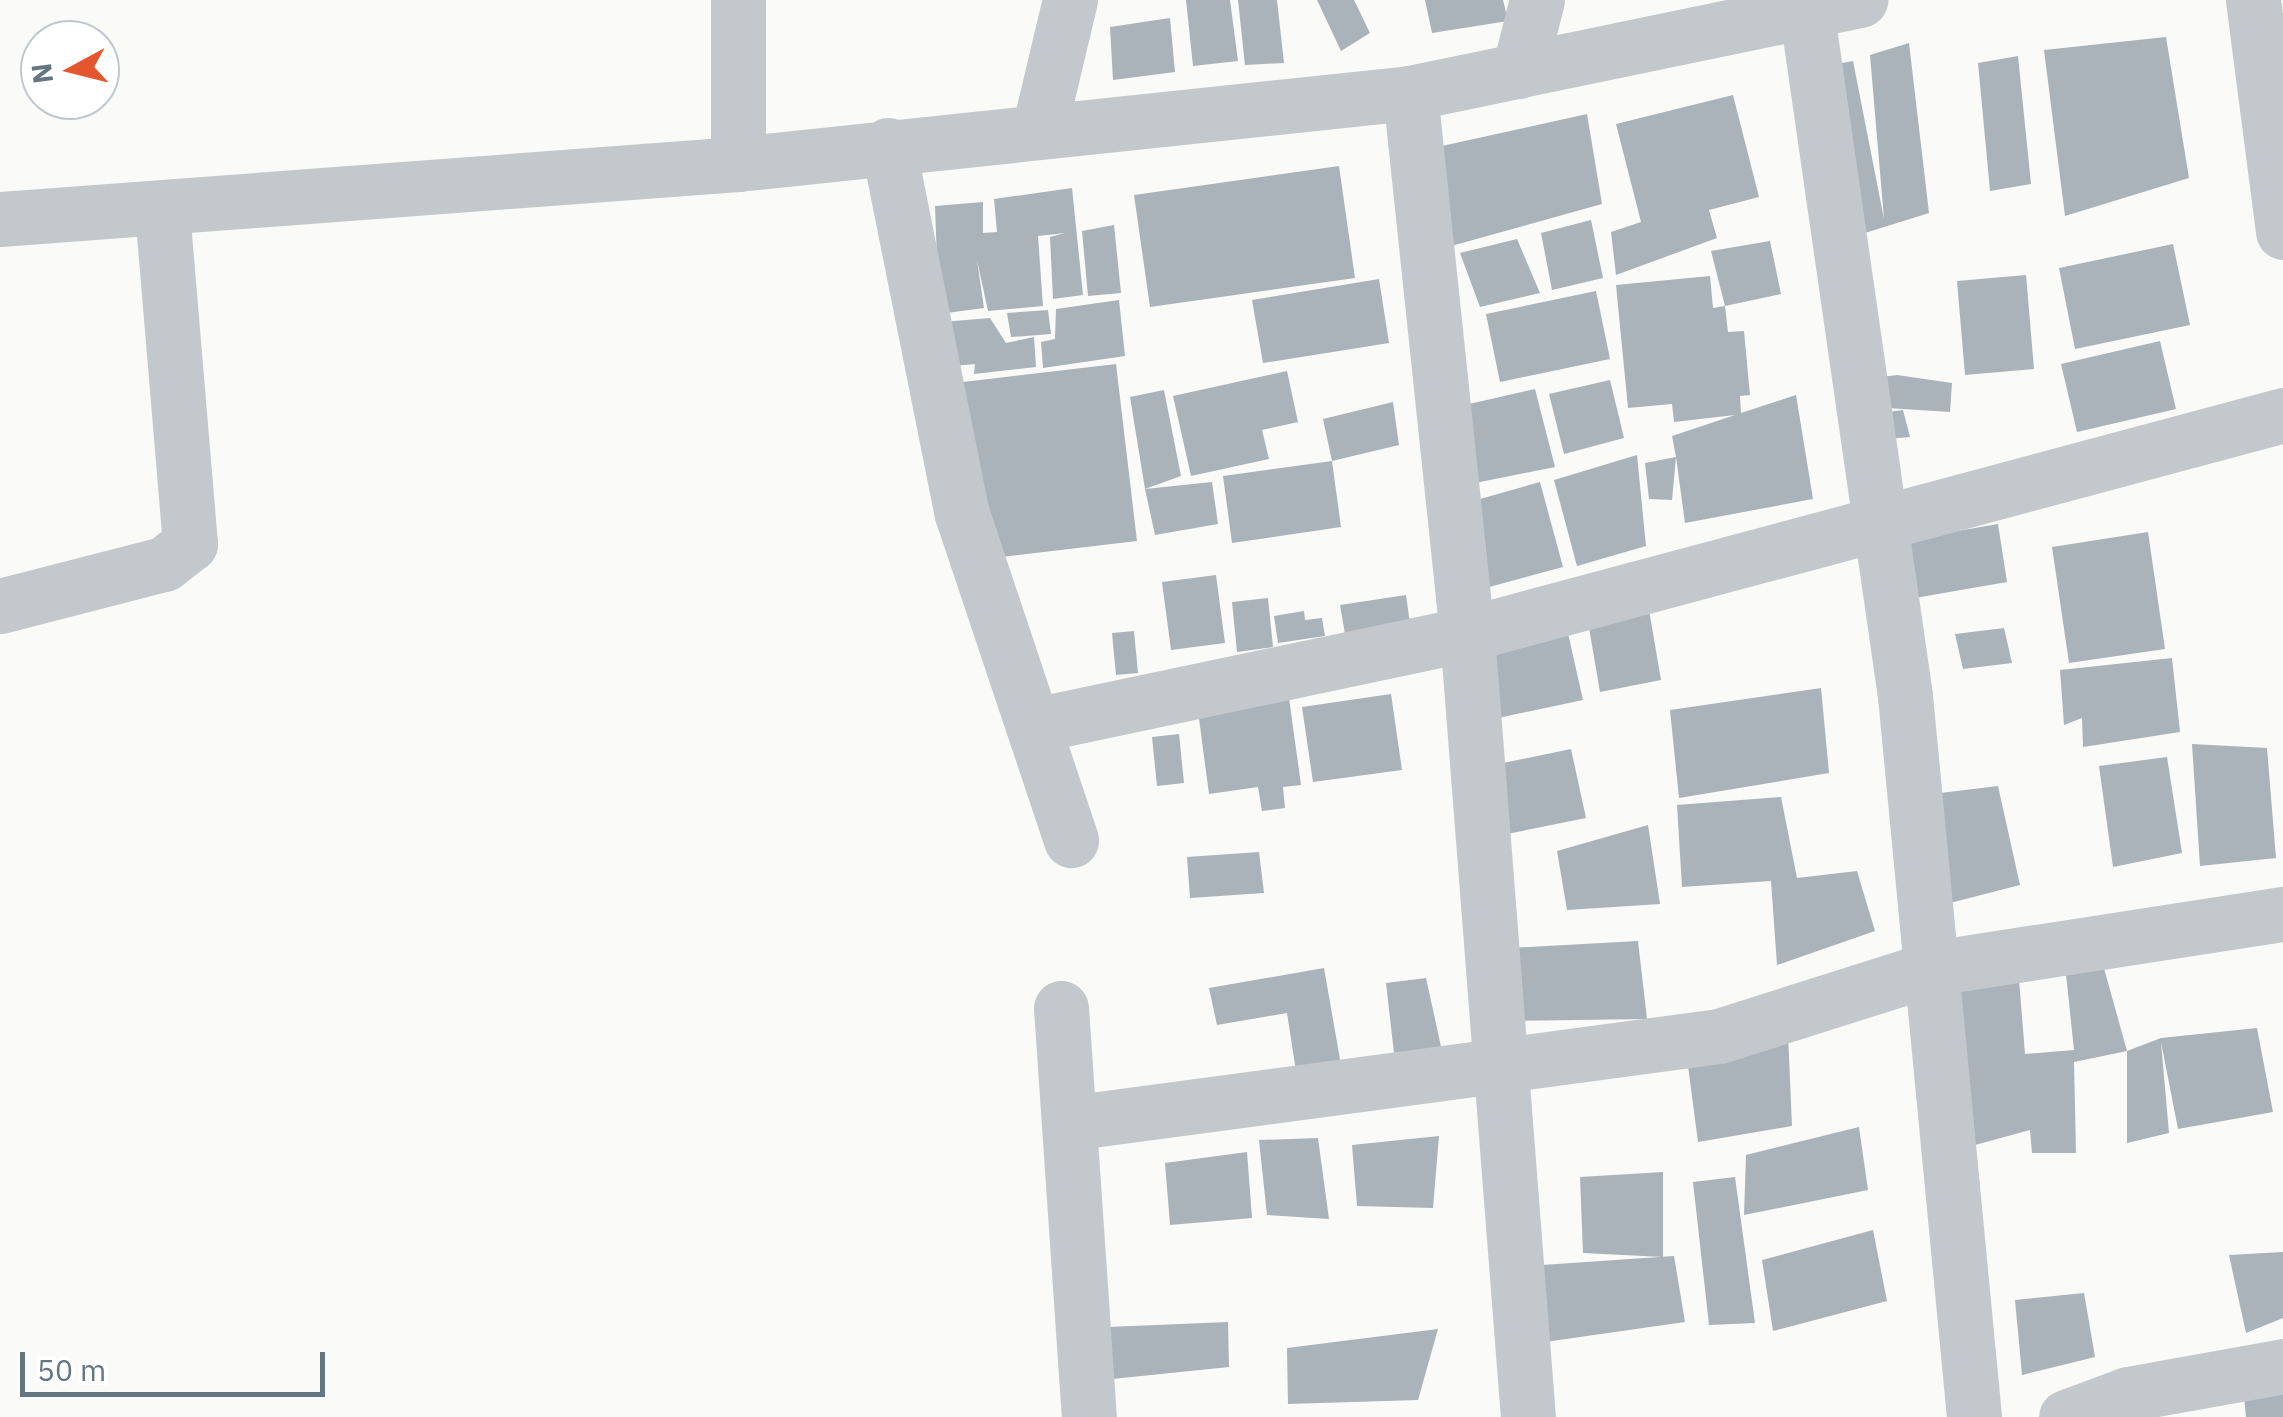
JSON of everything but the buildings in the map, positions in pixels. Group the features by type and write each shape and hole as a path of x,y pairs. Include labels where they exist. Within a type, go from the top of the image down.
{"street":[{"path":"738,0 738,164"},
{"path":"1039,130 1070,0"},
{"path":"1519,72 1538,0"},
{"path":"0,218 738,164 888,145 1410,93 1519,72 1689,18 1807,15 1861,0"},
{"path":"2253,0 2283,232"},
{"path":"1807,15 1883,526 1933,968 1974,1417"},
{"path":"1410,93 1467,634 1528,1417"},
{"path":"888,145 962,514 1070,840"},
{"path":"0,606 164,564 190,544 162,208"},
{"path":"1035,725 1467,634 1883,526 2283,416"},
{"path":"1068,1123 1720,1036 1933,968 2283,914"},
{"path":"1060,1008 1089,1417"},
{"path":"2066,1417 2128,1394 2283,1366"}]}
